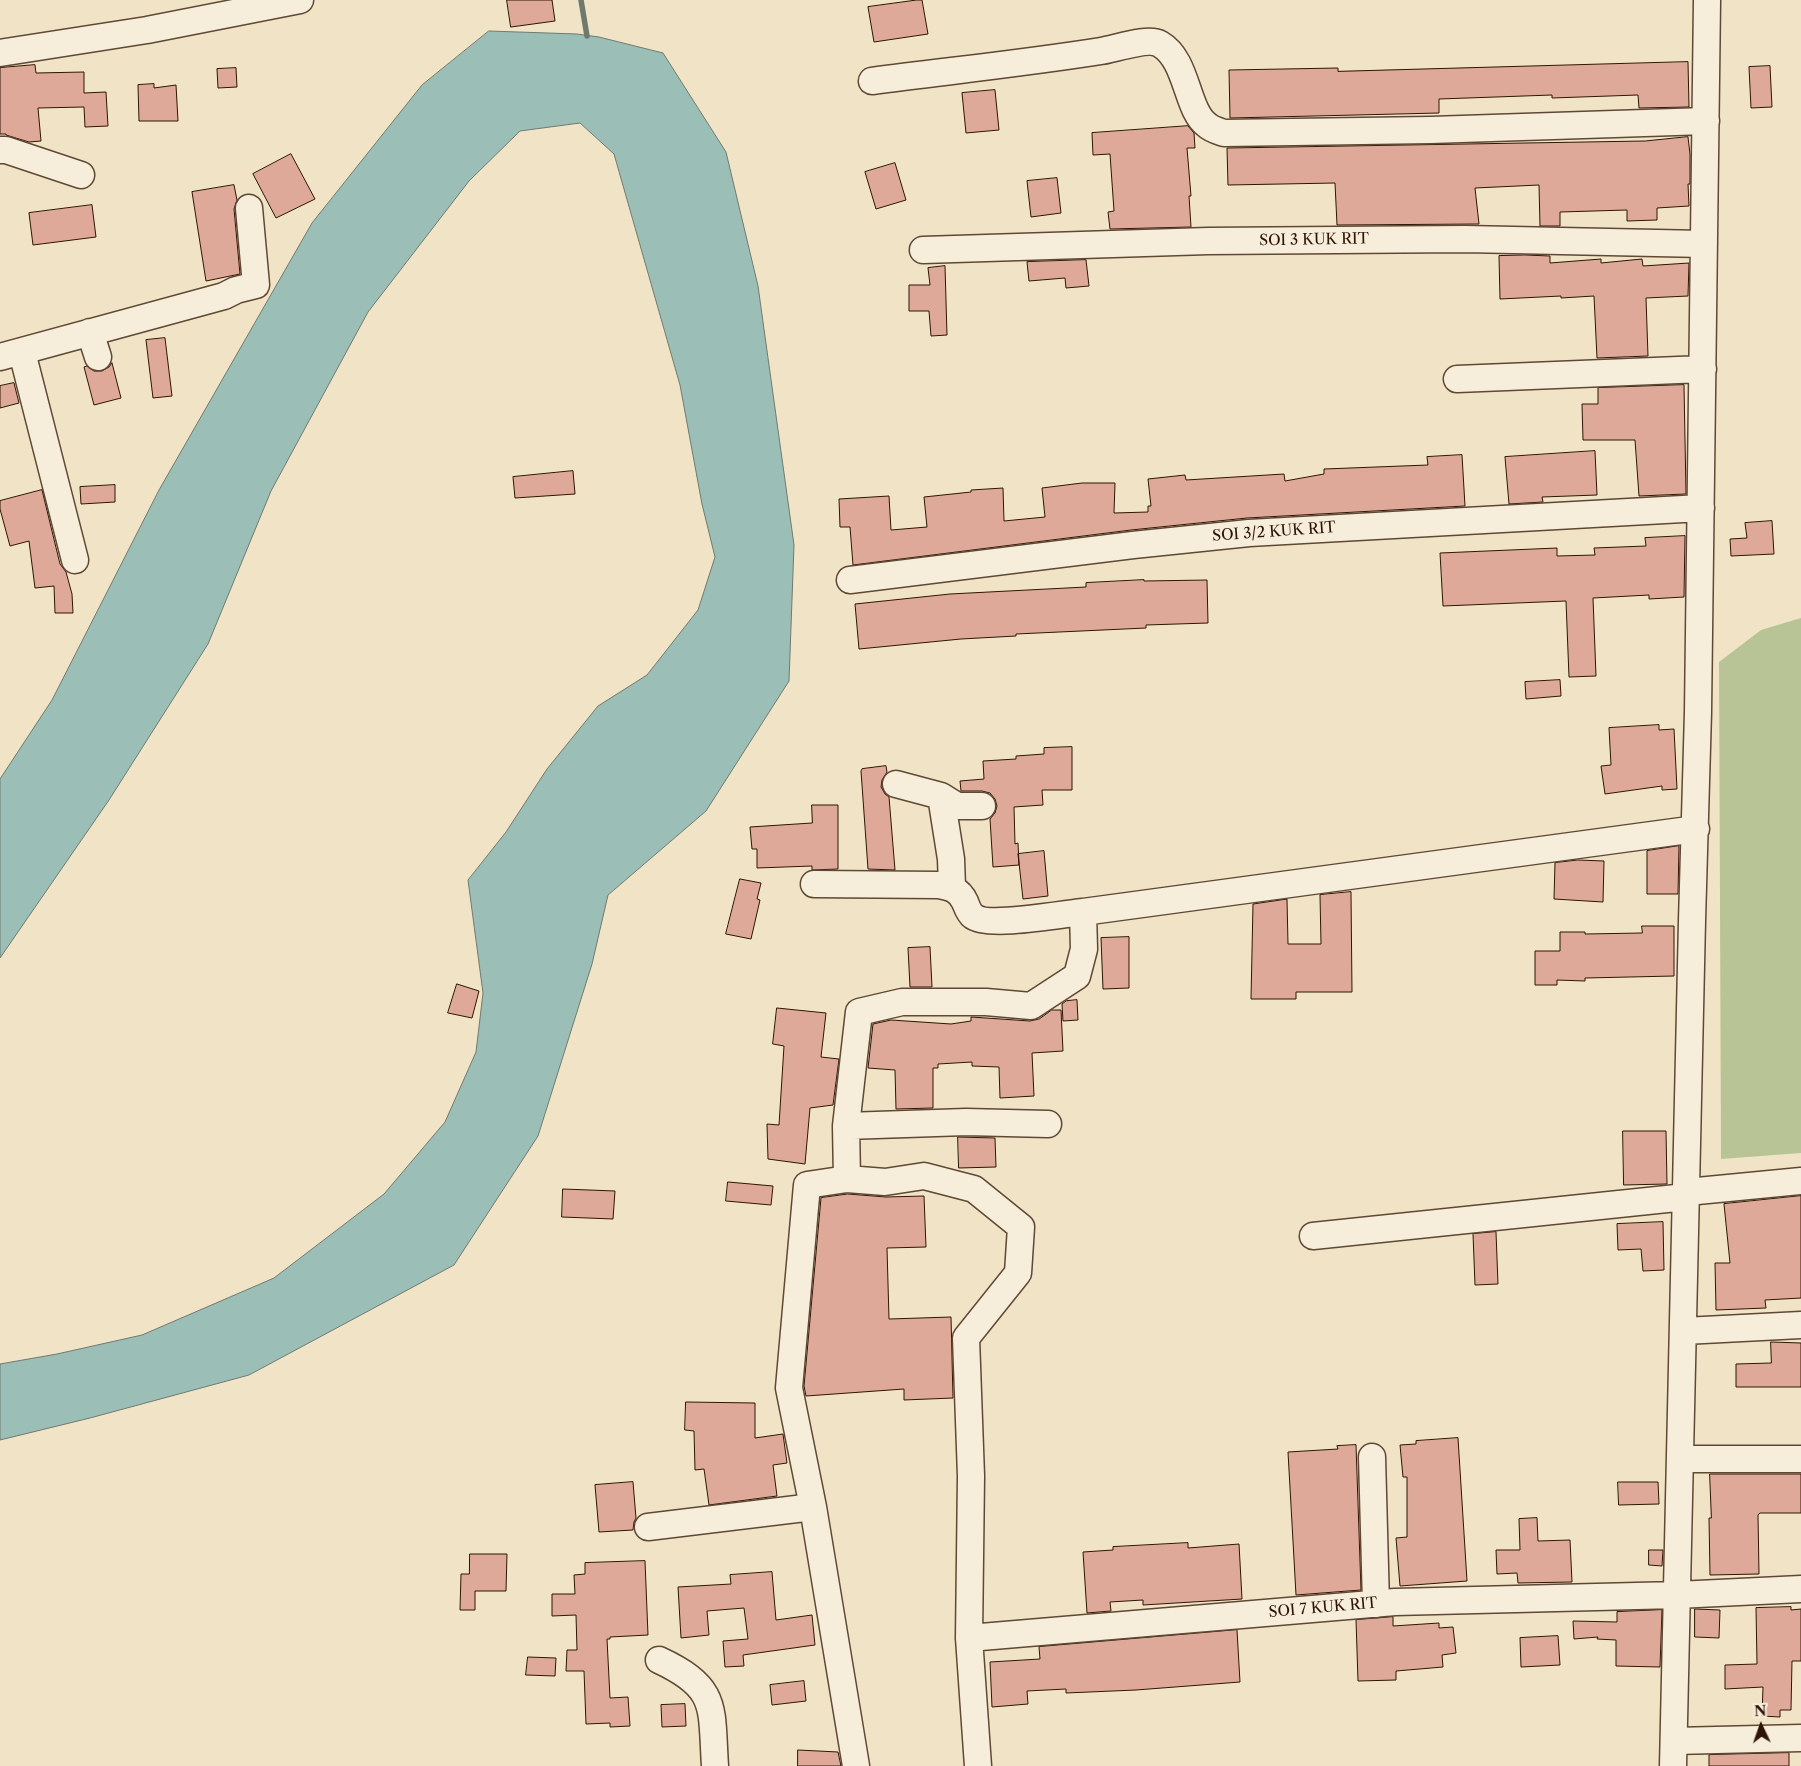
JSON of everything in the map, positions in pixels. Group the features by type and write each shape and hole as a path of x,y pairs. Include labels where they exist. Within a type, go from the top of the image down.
{"street":[{"path":"0,53 147,30 300,0"},
{"path":"1707,0 1696,829 1692,921 1674,1753 1801,1738"},
{"path":"872,81 1101,51 1142,43 1158,43 1168,50 1176,60 1198,114 1206,125 1224,133 1441,130 1706,121"},
{"path":"0,150 6,150 81,175"},
{"path":"75,560 11,354 224,296 236,290 256,285 249,208"},
{"name":"SOI 3 KUK RIT","path":"923,250 1208,241 1465,238 1704,244"},
{"path":"90,332 98,357"},
{"path":"1457,379 1703,369"},
{"name":"SOI 3/2 KUK RIT","path":"850,580 1087,550 1250,533 1701,508"},
{"path":"896,784 941,796 957,806 982,806"},
{"path":"941,796 951,859 952,887"},
{"path":"814,884 938,884 952,887 964,899 972,916 980,920 1007,921 1696,829"},
{"path":"847,1179 846,1126 859,1012 902,1002 986,1002 1031,1006 1077,976 1084,949 1084,912"},
{"path":"846,1126 966,1122 1048,1124"},
{"path":"856,1766 813,1507 789,1388 806,1184 847,1179 885,1182 924,1176 974,1189 1021,1227 1018,1273 966,1338 971,1476 969,1638 978,1766"},
{"path":"1313,1236 1801,1181"},
{"path":"1684,1331 1801,1325"},
{"path":"1372,1457 1376,1604"},
{"path":"1680,1459 1801,1459"},
{"path":"648,1527 813,1507"},
{"name":"SOI 7 KUK RIT","path":"969,1638 1376,1604 1677,1596 1801,1589"},
{"path":"659,1660 677,1668 704,1691 711,1706 716,1766"}],"green space":[{"path":"1801,618 1801,1153 1721,1159 1719,662 1761,630"}],"water":[{"path":"489,31 577,34 599,37 663,53 726,152 758,286 794,545 789,681 706,811 608,895 592,964 538,1136 454,1265 249,1375 0,1440 0,1364 57,1354 142,1335 274,1278 384,1194 445,1122 476,1052 483,993 468,880 506,832 547,769 598,706 647,675 698,610 715,557 702,504 680,385 614,154 580,123 520,131 469,181 368,312 271,491 208,644 109,800 0,958 0,779 52,700 159,490 312,223 422,85"}],"building":[{"path":"507,0 552,0 555,21 511,27"},
{"path":"922,0 928,34 874,42 868,7"},
{"path":"1688,62 1689,107 1639,108 1638,95 1552,98 1552,95 1439,99 1439,113 1230,118 1229,70 1338,68 1338,71"},
{"path":"35,65 36,73 84,72 84,93 106,92 108,126 85,127 84,107 38,108 41,141 29,142 6,134 0,134 0,68"},
{"path":"1770,66 1772,107 1751,108 1749,67"},
{"path":"236,68 237,87 218,88 217,69"},
{"path":"154,84 154,88 176,85 178,121 139,121 138,85"},
{"path":"995,90 999,130 966,133 962,93"},
{"path":"1188,126 1194,133 1195,148 1187,148 1191,196 1189,196 1191,227 1110,229 1108,212 1114,211 1110,154 1093,155 1092,133"},
{"path":"1688,137 1690,154 1689,206 1657,208 1657,220 1627,221 1627,210 1560,212 1560,226 1540,226 1539,185 1475,188 1479,224 1337,225 1335,183 1228,185 1227,148 1645,141"},
{"path":"291,154 315,199 276,218 253,174"},
{"path":"895,163 906,200 876,209 865,172"},
{"path":"1057,178 1061,213 1031,217 1027,181"},
{"path":"234,185 237,200 234,209 240,274 206,281 192,192"},
{"path":"92,205 96,237 33,245 29,213"},
{"path":"1499,256 1550,256 1550,263 1601,259 1601,263 1642,259 1643,266 1689,263 1688,296 1646,298 1648,356 1597,358 1594,296 1500,299"},
{"path":"1086,260 1089,286 1066,288 1065,278 1029,281 1027,262"},
{"path":"945,266 947,335 931,336 929,311 909,311 909,285 930,285 928,268"},
{"path":"165,338 172,396 153,398 146,340"},
{"path":"112,363 121,398 94,405 84,367 87,366 94,371 102,371"},
{"path":"14,383 19,403 0,408 0,386"},
{"path":"1684,385 1686,494 1639,496 1635,440 1583,440 1582,404 1598,404 1598,388"},
{"path":"1595,451 1597,495 1542,497 1543,502 1509,504 1505,457"},
{"path":"1462,455 1465,506 1247,518 1131,530 853,565 850,527 840,527 839,499 889,496 891,530 927,527 924,497 971,492 971,490 1003,488 1004,521 1045,517 1042,488 1082,483 1115,483 1114,513 1148,512 1148,506 1151,506 1148,479 1185,475 1186,480 1284,474 1285,481 1324,474 1324,469 1428,465 1427,457"},
{"path":"573,471 575,494 515,498 513,477"},
{"path":"115,485 115,502 81,504 80,487"},
{"path":"42,490 60,564 66,572 72,594 73,613 55,613 54,586 35,588 29,541 10,546 0,509 0,501"},
{"path":"1772,521 1774,554 1731,556 1730,539 1747,538 1745,523"},
{"path":"1685,536 1684,597 1649,599 1649,595 1593,598 1596,676 1569,677 1566,601 1443,606 1440,553 1557,548 1557,556 1595,555 1594,548 1646,546 1645,538"},
{"path":"1144,580 1207,580 1208,623 1146,625 1146,628 1016,634 1016,636 961,639 859,649 855,604 950,594 1086,587 1086,583"},
{"path":"1560,680 1561,696 1526,699 1525,682"},
{"path":"1659,725 1659,730 1674,729 1677,789 1662,790 1662,786 1605,794 1601,766 1611,765 1609,728"},
{"path":"1072,747 1072,790 1042,790 1043,805 1014,807 1015,844 1018,843 1019,865 993,867 990,819 995,813 997,806 995,799 990,793 982,791 961,791 960,781 984,779 983,761 1016,759 1016,756 1044,754 1044,748"},
{"path":"886,766 887,772 882,780 881,787 889,797 895,870 868,869 861,771 862,769"},
{"path":"812,805 838,805 838,869 812,870 812,866 757,868 757,849 752,849 750,827 812,823"},
{"path":"1679,846 1678,894 1647,894 1647,851"},
{"path":"1044,851 1048,896 1023,899 1018,854"},
{"path":"1578,860 1604,861 1603,902 1554,899 1555,863"},
{"path":"740,879 761,883 757,899 760,900 751,939 726,934"},
{"path":"1351,892 1352,992 1296,992 1296,999 1251,999 1253,904 1287,899 1288,944 1321,944 1320,895"},
{"path":"1642,926 1674,926 1674,976 1585,978 1585,981 1557,980 1557,985 1535,985 1535,951 1560,951 1560,932 1585,932 1585,934 1642,933"},
{"path":"1129,937 1129,988 1103,989 1101,938"},
{"path":"930,947 932,987 910,987 908,948"},
{"path":"457,984 479,991 472,1018 448,1013"},
{"path":"1077,1000 1078,1020 1063,1021 1062,1004 1066,1001"},
{"path":"777,1008 826,1013 821,1057 839,1059 833,1105 810,1108 805,1164 768,1159 767,1124 779,1125 784,1046 773,1044"},
{"path":"1052,1010 1061,1010 1063,1051 1032,1053 1034,1096 1000,1098 999,1067 972,1066 972,1062 938,1064 938,1068 933,1068 933,1108 896,1109 895,1070 868,1068 873,1024 891,1020 951,1024 971,1021 971,1017 1030,1021 1039,1019"},
{"path":"1623,1131 1666,1131 1667,1184 1624,1185"},
{"path":"958,1137 995,1138 996,1167 959,1168"},
{"path":"728,1182 773,1186 771,1205 726,1201"},
{"path":"563,1189 615,1191 613,1219 562,1217"},
{"path":"848,1194 886,1197 924,1196 926,1247 887,1248 889,1319 951,1317 953,1398 904,1400 904,1389 806,1396 804,1386 821,1198"},
{"path":"1801,1196 1801,1298 1765,1300 1766,1308 1716,1310 1715,1263 1730,1263 1724,1204"},
{"path":"1663,1222 1664,1270 1643,1271 1641,1249 1618,1250 1617,1224"},
{"path":"1496,1232 1498,1284 1475,1285 1473,1234"},
{"path":"1771,1342 1801,1343 1801,1387 1736,1387 1736,1364 1771,1363"},
{"path":"686,1402 755,1403 755,1438 783,1434 787,1463 773,1465 777,1496 709,1505 704,1469 695,1470 694,1431 685,1430"},
{"path":"1458,1438 1467,1581 1400,1586 1396,1538 1407,1537 1407,1477 1403,1477 1400,1445 1416,1444 1416,1441"},
{"path":"1356,1445 1361,1590 1296,1595 1288,1452 1338,1449 1337,1446"},
{"path":"1710,1474 1801,1474 1801,1513 1760,1513 1758,1515 1759,1574 1710,1575"},
{"path":"633,1482 636,1518 633,1530 599,1532 595,1485"},
{"path":"1618,1482 1658,1482 1659,1504 1619,1505"},
{"path":"1537,1518 1538,1541 1570,1540 1572,1582 1518,1583 1517,1573 1497,1574 1496,1550 1520,1550 1519,1519"},
{"path":"1188,1543 1188,1548 1239,1544 1242,1599 1143,1605 1143,1600 1110,1602 1111,1611 1087,1613 1083,1552 1113,1550 1113,1547"},
{"path":"1649,1550 1663,1550 1662,1566 1649,1565"},
{"path":"470,1554 507,1554 506,1591 475,1591 475,1610 460,1610 461,1574 469,1574"},
{"path":"645,1561 648,1635 610,1637 610,1639 607,1639 610,1698 628,1697 630,1726 610,1727 610,1723 586,1724 584,1671 566,1671 567,1650 577,1650 576,1615 552,1616 552,1594 575,1594 574,1575 585,1574 585,1563"},
{"path":"772,1572 776,1620 812,1615 815,1645 743,1655 744,1666 725,1667 723,1641 748,1639 744,1608 707,1611 709,1635 681,1638 678,1587 731,1584 730,1575"},
{"path":"1791,1607 1791,1610 1801,1609 1801,1661 1792,1661 1791,1710 1780,1710 1780,1717 1762,1716 1763,1687 1725,1689 1725,1665 1757,1664 1756,1608"},
{"path":"1695,1609 1720,1610 1719,1638 1695,1637"},
{"path":"1662,1610 1660,1667 1616,1666 1616,1640 1597,1639 1598,1637 1574,1639 1573,1621 1617,1622 1617,1612"},
{"path":"1393,1617 1393,1626 1439,1623 1439,1628 1453,1627 1456,1653 1442,1655 1443,1667 1396,1671 1396,1680 1358,1681 1356,1620"},
{"path":"1237,1630 1240,1682 1066,1693 1066,1689 1027,1691 1028,1704 992,1707 990,1662 1040,1659 1039,1647"},
{"path":"1558,1636 1560,1665 1521,1667 1520,1638"},
{"path":"528,1657 556,1658 555,1676 526,1675"},
{"path":"804,1681 806,1701 772,1705 770,1685"},
{"path":"685,1704 686,1726 662,1727 661,1705"},
{"path":"798,1750 838,1752 841,1766 798,1766"},
{"path":"1789,1753 1789,1766 1709,1766 1709,1755"}],"waterway":[{"path":"581,0 587,36"}]}
